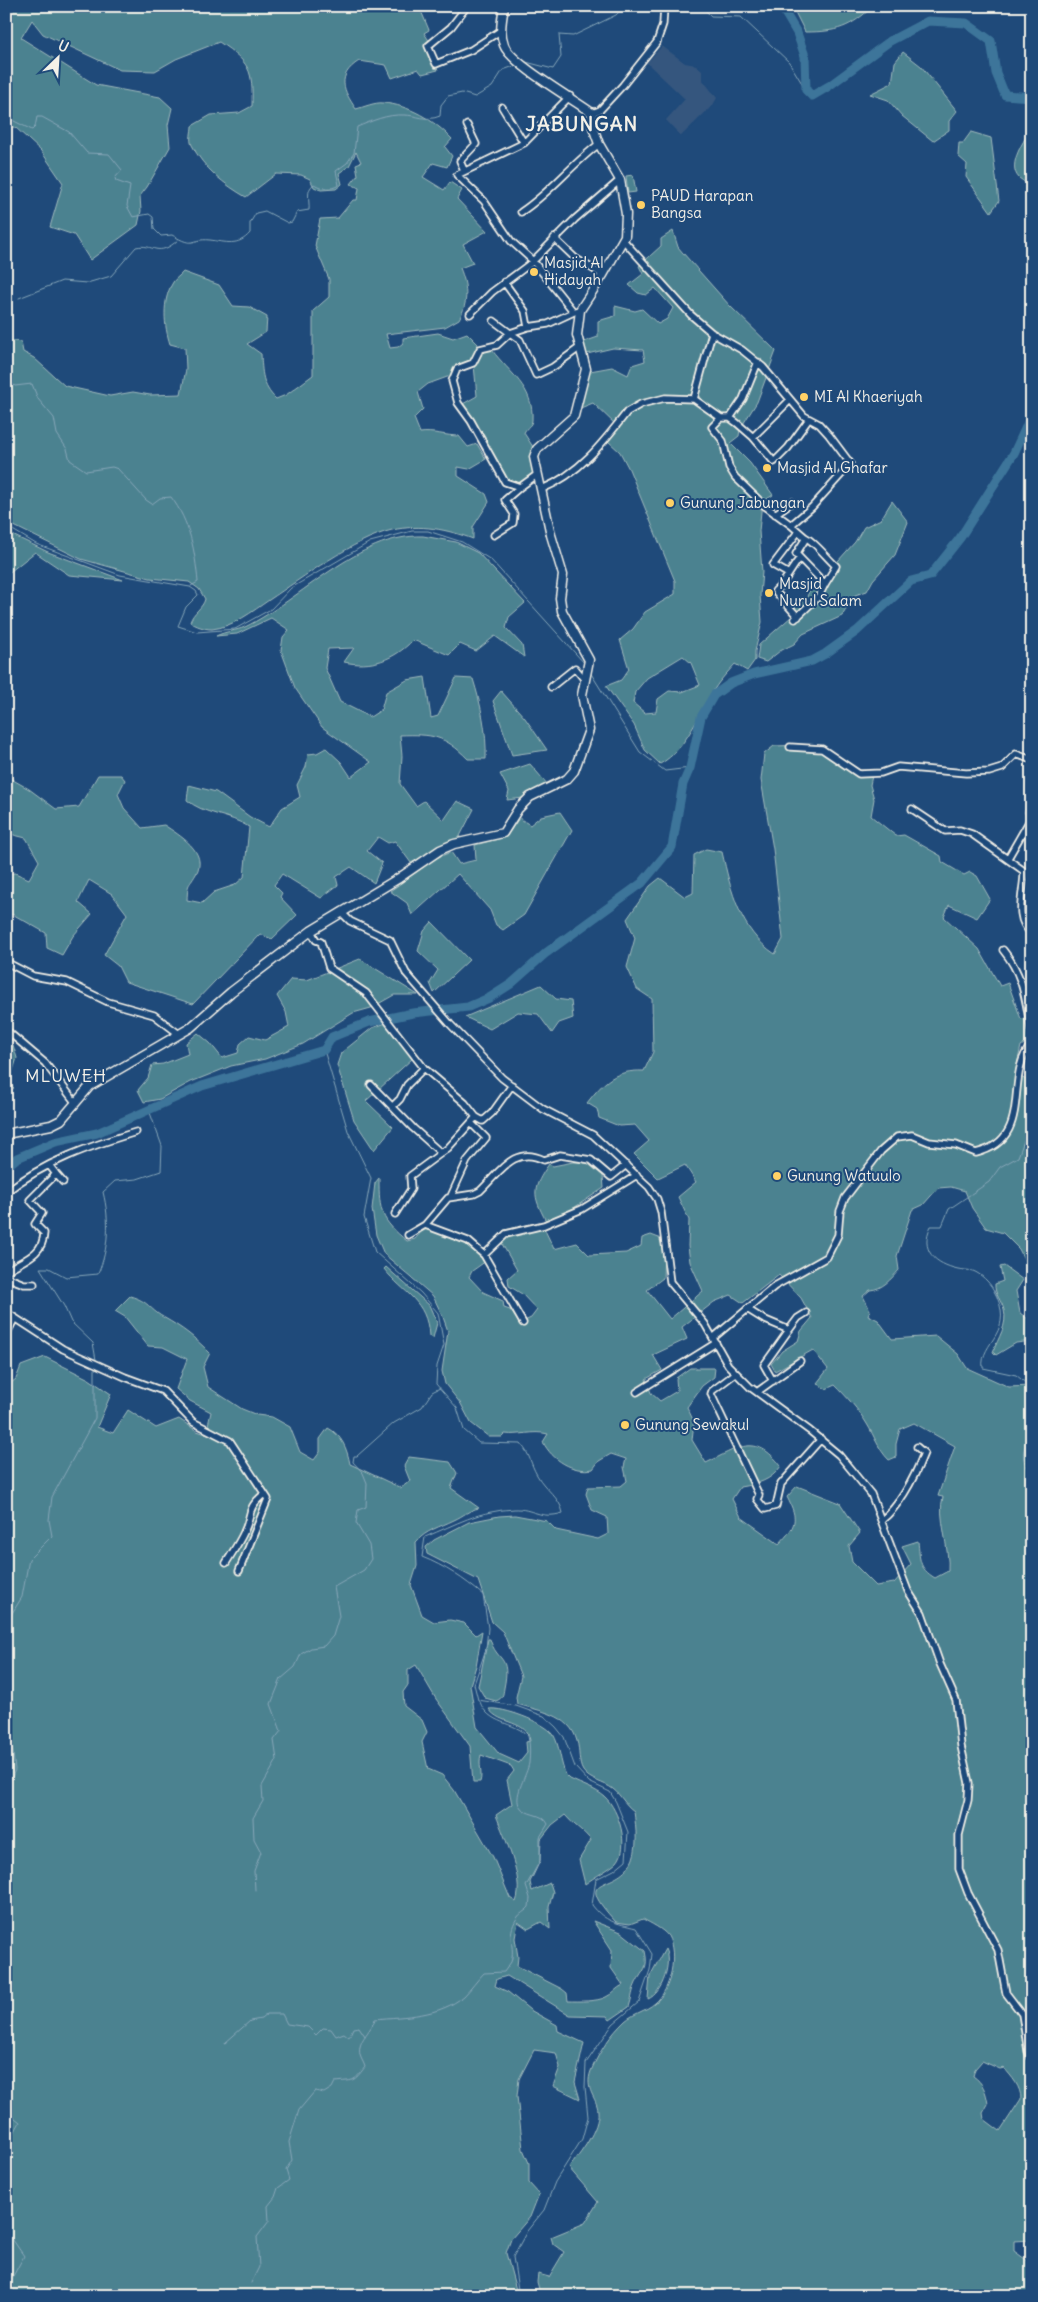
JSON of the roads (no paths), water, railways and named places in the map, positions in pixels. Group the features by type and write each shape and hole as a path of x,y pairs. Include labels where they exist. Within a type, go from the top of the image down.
{"street":[{"path":"467,6 451,27 428,46 436,64 471,50 500,31"},
{"path":"504,6 500,31 505,48 521,65 570,96 592,113"},
{"path":"592,113 600,110 623,85 657,42 663,24 664,6"},
{"path":"6,1134 58,1122 90,1086 194,1025 231,992 311,931 440,850 454,844 503,833 518,809 530,797 567,779 574,771 589,730 582,695 584,677 589,660 562,611 560,598 563,575 551,535 534,457 537,449 568,423 575,413 586,369 577,335 577,310 533,261 511,241 484,201 458,177 458,173 524,143 570,96"},
{"path":"502,107 524,143"},
{"path":"520,487 505,482 471,421 458,403 452,381 456,370 474,363 480,349 497,345 510,332 548,324 560,320 577,310 603,275 624,241 626,214 620,180 599,144 592,124 592,113"},
{"path":"464,170 460,161 476,144 472,131 467,125"},
{"path":"521,212 548,192 579,160 599,144"},
{"path":"470,314 504,282 533,261 554,238 620,180"},
{"path":"554,238 576,258 603,275"},
{"path":"624,241 691,315 712,333 758,362 790,400 809,419 819,424 850,465 812,507 792,525"},
{"path":"504,282 525,311 528,327"},
{"path":"494,321 520,340 536,375 553,367 579,348"},
{"path":"694,399 712,333"},
{"path":"730,418 743,399 758,362"},
{"path":"542,489 558,481 592,455 633,407 665,398 694,399 721,418 730,418 753,437 774,462 786,451 809,419"},
{"path":"753,437 790,400"},
{"path":"721,418 712,427 723,441 729,467 740,482 775,514 810,539 823,555 839,563 819,596 797,618 775,592 784,583 787,573 800,558"},
{"path":"494,535 514,521 514,515 505,498 538,474"},
{"path":"775,514 792,502"},
{"path":"787,573 773,565 798,532"},
{"path":"805,537 796,553 825,584"},
{"path":"551,687 576,668 584,677"},
{"path":"790,747 822,749 859,774 881,773 898,767 966,773 989,772 1002,768 1016,754 1032,760"},
{"path":"1008,858 1032,818 1029,812 1032,805"},
{"path":"912,809 944,831 960,830 972,834 1024,870 1020,912 1028,930 1032,933"},
{"path":"341,912 350,921 387,937 392,942 404,970 450,1024 495,1071 542,1109 594,1135 637,1175 657,1199 664,1230 670,1282 703,1321 728,1365 757,1392 821,1439 864,1484 877,1505 908,1591 922,1613 940,1664 956,1700 961,1746 969,1783 968,1800 959,1835 960,1869 968,1892 998,1950 1001,1980 1006,1993 1022,2014 1032,2061"},
{"path":"311,931 316,940 321,942 329,968 366,993 424,1068 465,1103 476,1117 482,1121 492,1113 512,1085"},
{"path":"1003,950 1020,976 1032,1034"},
{"path":"6,962 33,976 68,982 108,1002 154,1015 176,1036"},
{"path":"6,972 12,966"},
{"path":"6,1030 45,1063 75,1102"},
{"path":"637,1392 714,1341 747,1309 791,1275 821,1262 827,1257 838,1235 840,1210 845,1198 882,1151 897,1137 912,1135 929,1142 956,1145 976,1153 1001,1142 1013,1118 1023,1061 1032,1044"},
{"path":"392,1107 400,1098 407,1085 424,1068"},
{"path":"371,1085 441,1153"},
{"path":"394,1214 411,1189 410,1176 441,1153 476,1117"},
{"path":"408,1235 425,1224 451,1196 467,1161 486,1138 471,1123"},
{"path":"6,1192 25,1177 49,1165 96,1145 136,1132"},
{"path":"451,1196 474,1194 480,1191 513,1159 524,1154 544,1160 560,1155 591,1160 611,1177 626,1165"},
{"path":"49,1165 63,1182"},
{"path":"6,1271 36,1254 44,1236 35,1222 42,1213 30,1200 56,1174"},
{"path":"484,1255 506,1234 550,1223 582,1209 637,1175"},
{"path":"425,1224 468,1241 484,1255 522,1323"},
{"path":"6,1277 24,1284 34,1284"},
{"path":"747,1309 763,1319 789,1330"},
{"path":"6,1312 63,1349 125,1377 163,1390 193,1422 230,1441 268,1499 239,1571"},
{"path":"773,1381 764,1365 766,1359 778,1347 798,1318 806,1313"},
{"path":"6,1334 15,1318"},
{"path":"757,1392 800,1362"},
{"path":"736,1373 712,1391 711,1394 759,1495 757,1499 759,1504 765,1510 776,1506 781,1484 821,1439"},
{"path":"882,1520 896,1504 915,1473 924,1453 917,1447"},
{"path":"226,1563 245,1530 253,1505 264,1494"}],"waterway":[{"path":"526,62 553,69 561,57 559,35 573,36 616,15 625,6"},
{"path":"701,6 711,16 741,17 789,62 806,90"},
{"path":"781,6 797,33 805,56 806,90 812,96 829,86 890,41 928,21 966,23 991,41 996,73 1005,95 1032,97"},
{"path":"6,117 32,130 35,127 37,117 42,117 69,132 87,153 109,154 122,170 115,178 116,181 130,186 127,206 133,217 149,214 153,217 154,229 161,236 172,235 189,242 204,240 236,242 250,233 250,223 256,213 265,211 288,223 292,222 297,212 309,210 311,186 314,184 320,187 333,188 339,185 336,171 347,163 354,153 357,127 380,118 398,115 435,118 440,116 441,105 448,96 462,93 475,97 492,87 503,70 517,65"},
{"path":"19,298 62,281 87,283 111,276 136,247 142,246 160,250 171,246 178,240"},
{"path":"6,379 15,386 32,384 38,399 54,418 57,434 67,449 70,460 86,471 112,467 118,469 146,500 152,504 160,498 171,497 183,516 193,548 198,582 191,586"},
{"path":"6,1167 17,1158 55,1142 97,1133 202,1086 324,1050 332,1037 369,1022 413,1013 468,1007 489,998 511,984 546,953 642,883 672,847 683,784 690,768 701,717 714,695 731,683 754,674 812,661 825,654 857,631 911,581 930,576 960,538 1014,453 1032,414"},
{"path":"6,526 36,544 120,575 190,587 198,595 186,607 178,626 197,632 235,629 271,609 291,588 370,542 412,531 428,531 462,542 491,560 585,664"},
{"path":"590,672 640,752 665,771 690,768"},
{"path":"324,1050 348,1131 371,1178 364,1217 375,1252 421,1293 438,1313 444,1345 437,1366 436,1384 457,1408 464,1430 479,1443 521,1444 527,1452 537,1475 559,1502 563,1513 542,1515 526,1510 514,1509 478,1515 425,1537 422,1557 454,1573 483,1595 488,1628 486,1649 474,1684 478,1700 516,1706 544,1716 564,1737 575,1767 589,1782 610,1792 616,1802 628,1832 626,1860 614,1870 596,1879 592,1905 606,1918 636,1928 652,1954 650,1970 639,2002 613,2024 586,2063 585,2087 588,2117 582,2139 555,2182 544,2210 527,2231 513,2257 519,2296"},
{"path":"96,1360 93,1343 71,1322 64,1306 40,1268 49,1268 66,1277 98,1274 102,1264 107,1234 107,1213 103,1192 115,1181 137,1179 161,1171 162,1146 149,1110"},
{"path":"1032,1129 1026,1135 1018,1157 1000,1167 989,1182 949,1209 942,1226 931,1226 927,1242 931,1255 942,1264 973,1271 984,1278 993,1289 1000,1304 1000,1326 986,1350 983,1368 1016,1375 1032,1388"},
{"path":"6,1623 22,1597 29,1559 52,1536 49,1520 52,1497 95,1418 95,1368"},
{"path":"255,1890 254,1871 261,1852 254,1839 253,1818 263,1801 262,1786 277,1760 274,1740 281,1731 271,1704 281,1679 295,1667 301,1654 311,1648 324,1646 333,1636 339,1616 334,1587 364,1570 371,1559 369,1545 356,1523 358,1510 366,1507 367,1483 363,1473 353,1462 354,1456 357,1456 394,1423 422,1407 432,1392 440,1388"},
{"path":"1032,1436 1028,1440 1023,1454 1025,1464 1032,1473"},
{"path":"1032,1506 1028,1515 1032,1520"},
{"path":"251,2283 259,2267 257,2237 269,2221 268,2206 275,2197 278,2188 289,2180 286,2170 292,2160 289,2142 299,2110 315,2091 324,2093 332,2088 335,2082 353,2080 361,2072 365,2067 360,2055 362,2040 375,2019 410,2016 444,2008 464,1996 484,1973 504,1972 511,1962 512,1931 518,1916 529,1907 530,1898 526,1886 540,1861 540,1837 548,1824 546,1820 522,1809 518,1801 519,1790 529,1763 530,1749 528,1736 522,1731 489,1715 480,1702"},
{"path":"6,1725 10,1729 15,1770 6,1791"},
{"path":"225,2043 250,2021 261,2019 267,2014 282,2014 287,2024 308,2027 316,2035 323,2028 331,2029 336,2036 344,2033 349,2037 353,2028 359,2027 365,2036"},
{"path":"6,2111 20,2122 14,2133 6,2137"},
{"path":"6,2230 24,2256 6,2289"}],"place":[{"name":"PAUD Harapan Bangsa","path":"641,205"},
{"name":"Masjid Al Hidayah","path":"534,272"},
{"name":"MI Al Khaeriyah","path":"804,397"},
{"name":"Masjid Al Ghafar","path":"767,468"},
{"name":"Gunung Jabungan","path":"670,503"},
{"name":"Masjid Nurul Salam","path":"769,593"},
{"name":"Gunung Watuulo","path":"777,1176"},
{"name":"Gunung Sewakul","path":"625,1425"}],"district":[{"name":"JABUNGAN","path":"582,124"},
{"name":"MLUWEH","path":"66,1076"}]}
